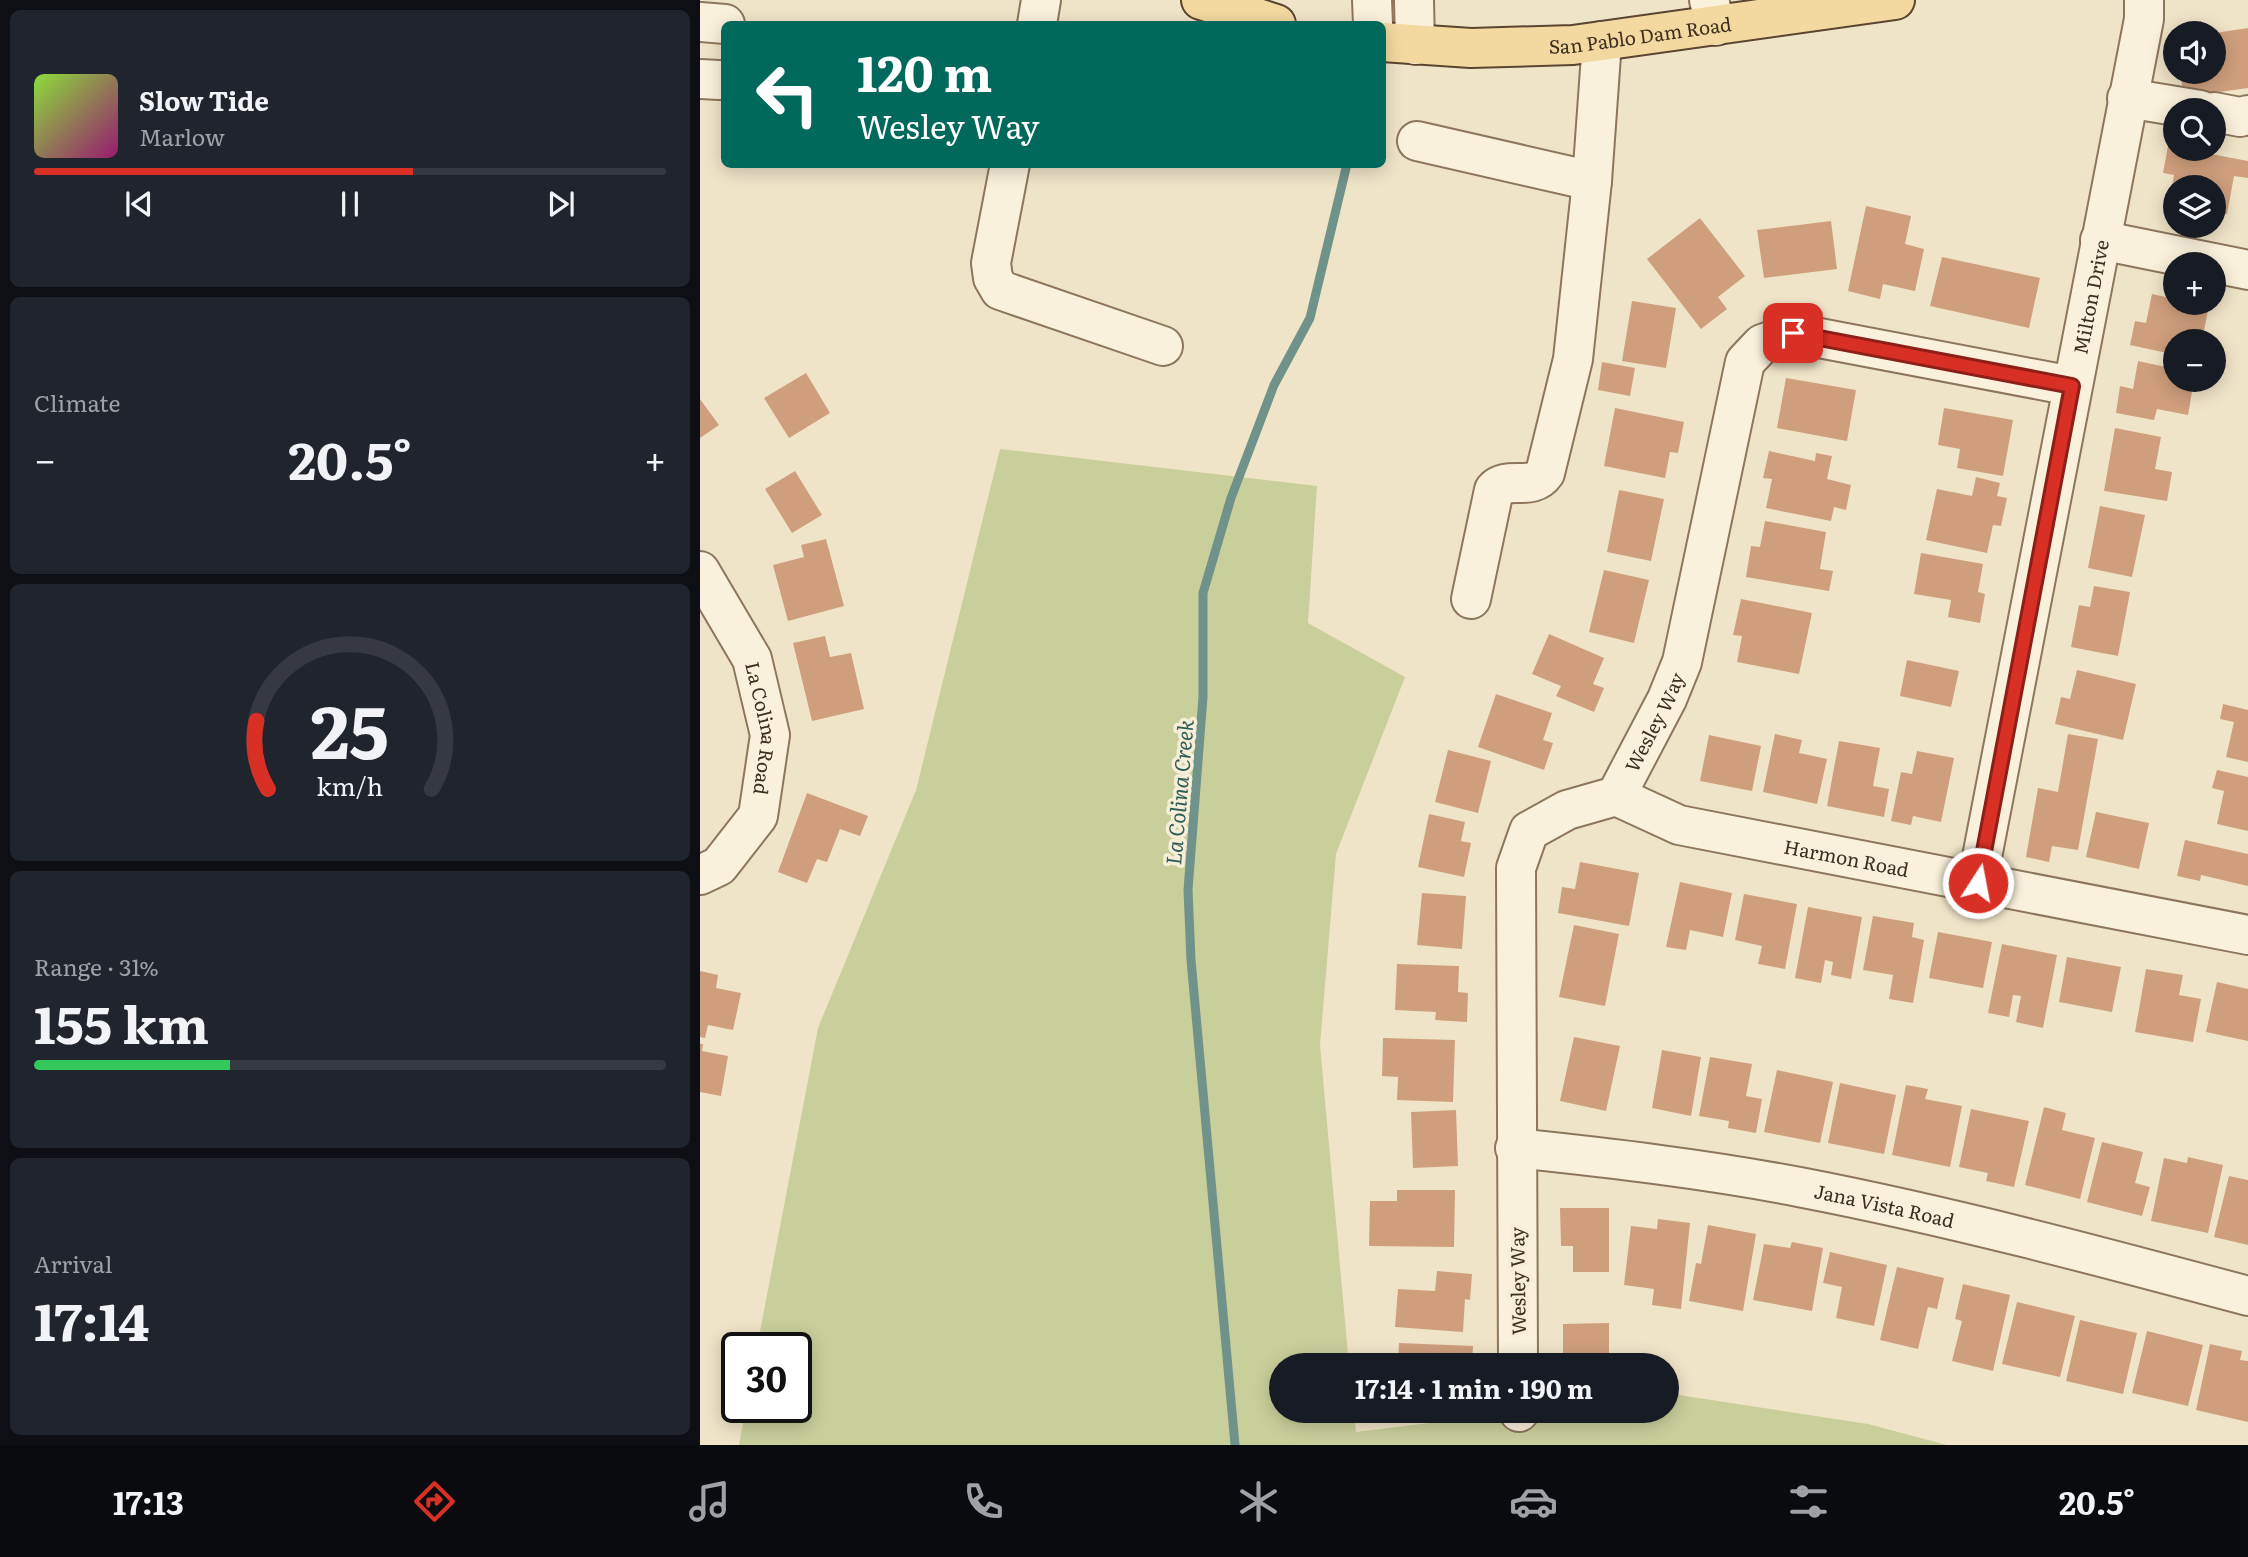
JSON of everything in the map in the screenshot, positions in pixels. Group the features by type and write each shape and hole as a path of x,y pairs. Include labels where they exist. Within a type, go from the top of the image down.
{"main road":[{"path":"1201,0 1267,21"},
{"name":"San Pablo Dam Road","path":"1399,43 1471,48 1602,41 1712,13 1895,0"}],"street":[{"path":"1038,21 1041,0"},
{"path":"1371,0 1373,21"},
{"path":"1399,43 1414,0"},
{"name":"Milton Drive","path":"1978,883 2144,19 2144,0"},
{"path":"700,22 721,24"},
{"path":"1471,599 1494,490 1502,484 1533,482 1545,473 1573,359 1592,181 1602,41"},
{"path":"2127,98 2163,104"},
{"path":"2226,115 2248,115"},
{"path":"1417,141 1592,181"},
{"path":"1009,168 991,262 993,278 1000,290 1163,346"},
{"path":"2100,240 2248,270"},
{"name":"Wesley Way","path":"1518,1353 1516,868 1530,831 1567,810 1616,796 1667,699 1682,662 1745,362 1762,344 1793,333 2072,386"},
{"name":"La Colina Road","path":"700,571 752,659 770,735 758,816 719,866 700,875"},
{"name":"Harmon Road","path":"1616,796 1679,825 2248,935"},
{"name":"Jana Vista Road","path":"1515,1148 1655,1163 1799,1187 2010,1232 2248,1296"}],"green space":[{"path":"1000,449 1317,486 1308,623 1405,677 1336,854 1320,1045 1348,1353 1269,1353 1269,1423 1355,1423 1356,1432 1429,1423 1679,1423 1679,1395 1868,1424 1947,1445 739,1445 743,1423 812,1423 812,1332 760,1332 818,1028 916,790"}],"building":[{"path":"2248,28 2248,88 2184,97 2182,84 2226,84 2226,31"},
{"path":"2226,157 2248,161 2248,178 2234,176 2227,214 2226,175 2163,173 2165,161 2226,161"},
{"path":"1866,206 1911,216 1905,244 1924,249 1915,291 1883,284 1880,299 1848,291"},
{"path":"1700,218 1745,276 1718,297 1727,309 1701,329 1647,259"},
{"path":"1831,221 1837,269 1764,278 1757,230"},
{"path":"1942,257 2040,278 2029,328 1930,306"},
{"path":"2152,294 2163,296 2163,315 2207,315 2204,329 2163,329 2163,352 2130,345 2135,321 2146,323"},
{"path":"1632,301 1676,308 1666,368 1622,361"},
{"path":"2138,361 2163,366 2163,392 2192,392 2188,415 2157,409 2154,420 2116,413 2120,386 2133,389"},
{"path":"1602,362 1635,368 1630,396 1598,390"},
{"path":"806,373 830,413 789,438 764,398"},
{"path":"1786,378 1856,390 1847,441 1777,428"},
{"path":"700,399 719,425 700,438"},
{"path":"1615,408 1684,422 1678,453 1670,452 1665,478 1604,466"},
{"path":"1944,408 2013,420 2003,476 1957,468 1960,449 1938,445"},
{"path":"2115,428 2161,437 2155,469 2172,472 2167,501 2104,491"},
{"path":"1769,451 1815,461 1816,453 1832,456 1827,479 1851,485 1846,510 1834,507 1831,521 1766,508 1772,479 1763,478"},
{"path":"795,471 822,515 792,533 765,489"},
{"path":"1976,477 2000,483 1997,496 2007,498 2001,526 1993,525 1987,553 1926,540 1937,489 1972,496"},
{"path":"1619,490 1664,499 1651,561 1607,552"},
{"path":"2100,506 2145,515 2132,577 2088,568"},
{"path":"1765,521 1826,532 1820,569 1833,571 1829,591 1746,577 1751,546 1760,547"},
{"path":"826,539 844,606 788,621 773,565 804,557 801,545"},
{"path":"1921,553 1983,564 1978,592 1985,594 1980,623 1948,617 1951,600 1914,594"},
{"path":"1604,570 1649,580 1634,643 1589,632"},
{"path":"2094,586 2130,592 2118,656 2071,647 2079,605 2090,607"},
{"path":"1741,599 1812,613 1799,674 1737,662 1742,636 1733,635"},
{"path":"1549,634 1604,658 1593,684 1604,688 1594,712 1556,696 1561,686 1532,674"},
{"path":"825,636 830,657 851,653 864,709 812,721 793,643"},
{"path":"1907,660 1959,671 1951,707 1900,696"},
{"path":"2077,670 2136,684 2123,740 2055,724 2061,697 2070,699"},
{"path":"1496,694 1552,713 1543,740 1553,743 1544,770 1478,747"},
{"path":"2223,704 2248,710 2248,762 2226,757 2234,722 2220,719"},
{"path":"1775,734 1802,740 1799,753 1827,759 1817,804 1763,792"},
{"path":"2068,734 2098,739 2078,850 2052,846 2049,862 2026,857 2038,788 2058,792"},
{"path":"1709,735 1761,746 1752,791 1700,781"},
{"path":"1839,741 1880,748 1873,786 1889,789 1884,817 1827,806"},
{"path":"1448,750 1491,761 1478,813 1435,802"},
{"path":"1917,751 1954,758 1941,822 1913,816 1911,825 1891,821 1901,772 1912,774"},
{"path":"2217,770 2248,777 2248,831 2217,824 2224,791 2212,788"},
{"path":"807,793 868,816 860,836 840,829 827,862 817,859 807,883 778,872"},
{"path":"2096,812 2149,823 2139,869 2086,857"},
{"path":"1429,814 1465,822 1461,841 1471,843 1464,877 1418,867"},
{"path":"2185,840 2248,854 2248,886 2201,875 2200,881 2177,876"},
{"path":"1580,862 1639,873 1629,926 1558,913 1562,887 1575,889"},
{"path":"1680,882 1732,893 1723,937 1690,930 1686,950 1666,947"},
{"path":"1422,893 1466,896 1462,949 1417,945"},
{"path":"1744,894 1797,904 1785,969 1758,964 1762,946 1735,940"},
{"path":"1808,907 1862,917 1851,979 1831,975 1833,962 1825,960 1821,983 1795,978"},
{"path":"1873,916 1914,923 1912,937 1924,940 1913,1003 1889,999 1893,975 1863,970"},
{"path":"1574,925 1619,934 1605,1006 1559,997"},
{"path":"1938,932 1992,942 1983,988 1929,978"},
{"path":"2002,944 2057,955 2043,1028 2016,1022 2021,996 2013,995 2009,1017 1988,1013"},
{"path":"2067,957 2121,967 2112,1012 2059,1002"},
{"path":"1397,964 1459,966 1458,992 1468,993 1467,1022 1435,1020 1436,1012 1395,1010"},
{"path":"2146,969 2183,975 2179,995 2201,999 2193,1042 2135,1032"},
{"path":"700,971 718,975 716,988 741,993 733,1030 708,1025 705,1038 700,1037"},
{"path":"2217,982 2248,989 2248,1041 2206,1032"},
{"path":"1574,1037 1620,1046 1606,1111 1560,1101"},
{"path":"1383,1038 1455,1040 1453,1102 1397,1100 1398,1077 1382,1076"},
{"path":"700,1044 703,1044 702,1051 728,1056 721,1096 700,1092"},
{"path":"1662,1050 1701,1057 1691,1116 1652,1108"},
{"path":"1710,1057 1752,1064 1746,1096 1762,1099 1756,1133 1728,1128 1729,1121 1699,1116"},
{"path":"1777,1070 1833,1082 1820,1143 1764,1132"},
{"path":"1840,1083 1896,1095 1884,1154 1828,1143"},
{"path":"1906,1085 1928,1089 1925,1099 1962,1106 1950,1167 1892,1155"},
{"path":"2044,1107 2066,1113 2062,1130 2095,1138 2080,1199 2025,1185"},
{"path":"1971,1109 2029,1121 2014,1187 1986,1181 1988,1173 1959,1167"},
{"path":"1456,1110 1458,1166 1413,1168 1411,1112"},
{"path":"2102,1142 2143,1152 2135,1183 2150,1187 2142,1216 2087,1202"},
{"path":"2188,1157 2223,1165 2208,1233 2151,1221 2164,1158 2187,1163"},
{"path":"2229,1176 2248,1180 2248,1245 2214,1237"},
{"path":"1397,1190 1455,1190 1454,1247 1369,1246 1370,1201 1397,1201"},
{"path":"1560,1208 1609,1208 1609,1272 1573,1272 1573,1246 1561,1246"},
{"path":"1658,1219 1690,1223 1681,1309 1652,1305 1654,1289 1624,1285 1631,1226 1657,1229"},
{"path":"1708,1225 1756,1234 1743,1311 1689,1301 1696,1263 1701,1264"},
{"path":"1792,1242 1823,1248 1812,1311 1753,1300 1764,1244 1790,1248"},
{"path":"1830,1252 1887,1265 1874,1326 1836,1318 1842,1287 1823,1283"},
{"path":"1897,1267 1944,1278 1937,1309 1928,1307 1918,1349 1880,1340"},
{"path":"1437,1271 1472,1274 1470,1300 1465,1299 1463,1332 1395,1327 1398,1289 1435,1291"},
{"path":"1963,1284 2010,1295 1993,1371 1952,1361 1962,1321 1955,1319"},
{"path":"2017,1302 2075,1316 2060,1377 2002,1364"},
{"path":"2080,1320 2137,1333 2123,1394 2066,1381"},
{"path":"1609,1323 1609,1353 1563,1353 1563,1324"},
{"path":"2147,1331 2203,1345 2188,1406 2132,1393"},
{"path":"1399,1343 1473,1346 1473,1353 1399,1353"},
{"path":"2210,1344 2242,1351 2240,1360 2248,1361 2248,1422 2196,1410"}],"waterway":[{"name":"La Colina Creek","path":"1235,1445 1191,960 1188,890 1203,697 1203,593 1231,498 1274,385 1310,318 1346,168"}],"route":[{"path":"1793,333 2072,386 1978,883"}]}
